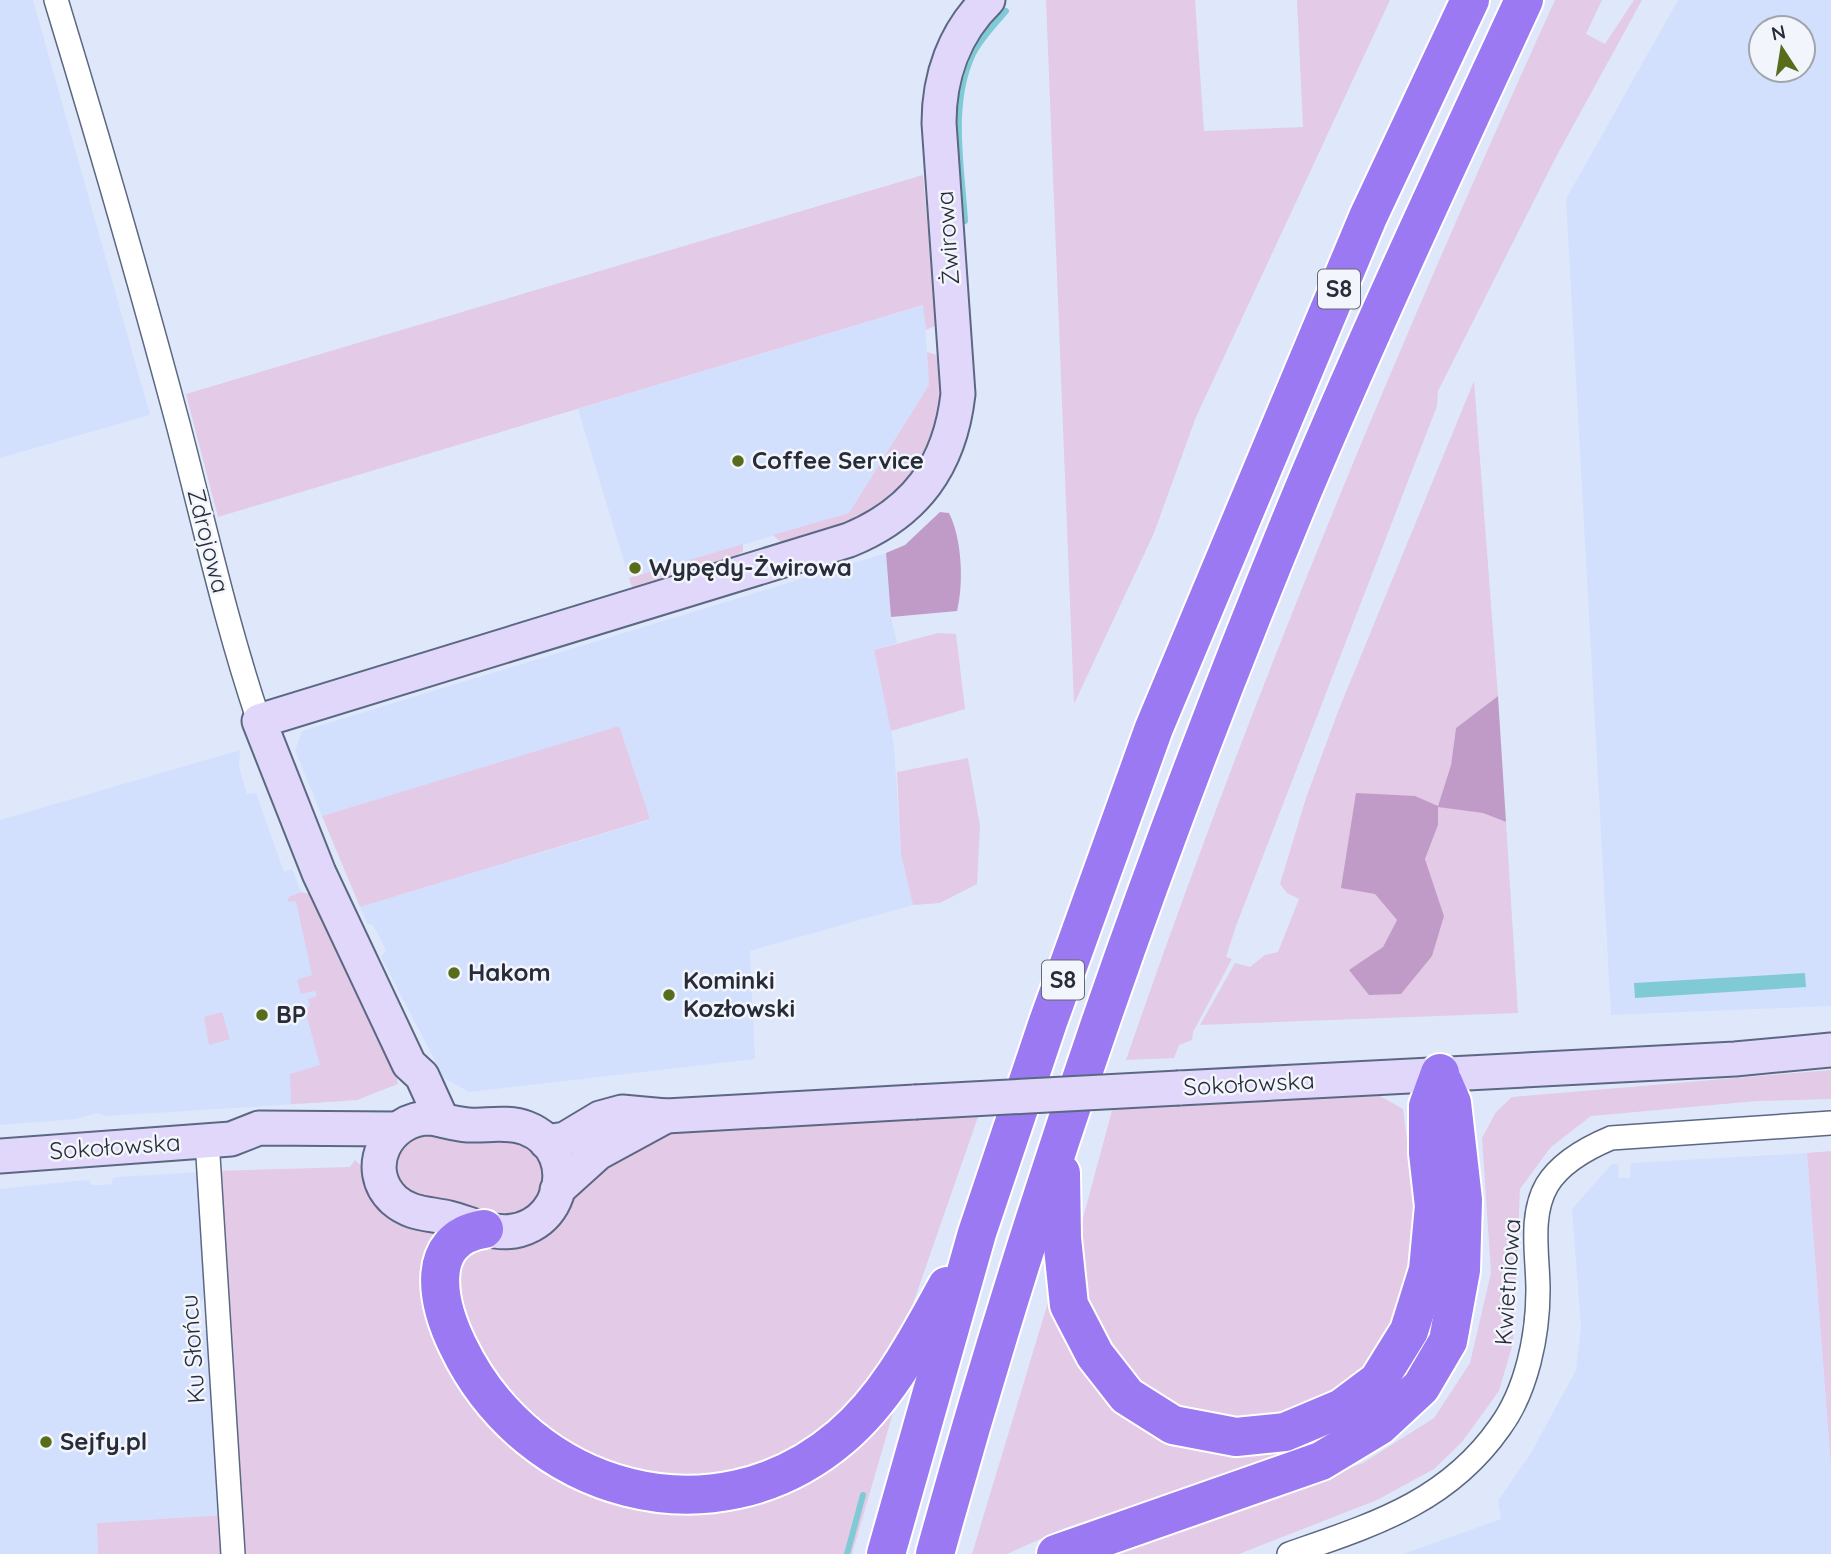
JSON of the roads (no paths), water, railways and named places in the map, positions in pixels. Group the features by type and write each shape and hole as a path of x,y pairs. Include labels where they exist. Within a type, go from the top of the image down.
{"highway":[{"name":"S8","path":"887,1554 977,1233 1048,1022 1154,728 1368,217 1470,0"},
{"name":"S8","path":"935,1554 1004,1319 1061,1139 1175,813 1304,488 1422,220 1524,0"},
{"path":"1061,1139 1062,1238 1069,1305 1095,1355 1127,1396 1172,1425 1236,1437 1285,1432 1342,1408 1378,1381 1409,1331 1428,1270 1434,1206 1428,1153 1428,1106 1440,1073"},
{"path":"1056,1554 1321,1461 1379,1426 1421,1387 1448,1341 1461,1270 1464,1200 1452,1103 1440,1073"},
{"path":"484,1229 468,1232 455,1242 440,1272 439,1291 459,1349 496,1407 541,1449 589,1475 618,1485 686,1494 723,1491 768,1479 810,1460 840,1437 881,1395 914,1345 977,1233"}],"street":[{"name":"Zdrojowa","path":"56,0 102,152 177,422 239,662 259,721 319,873 409,1064 422,1076 442,1120"},
{"name":"Żwirowa","path":"259,721 849,540 885,523 927,483 942,459 951,433 958,394 939,123 940,96 952,52 970,21 988,0"},
{"name":"Sokołowska","path":"546,1142 565,1139 611,1114 648,1112 666,1116 1735,1059 1831,1050"},
{"path":"398,1127 421,1118 466,1125 526,1128 546,1142 559,1168 557,1190 545,1214 532,1226 512,1233 484,1229 402,1207 391,1196 383,1182 381,1159 398,1127 405,1103 404,1079 409,1064"},
{"name":"Sokołowska","path":"557,1190 613,1143 666,1116"},
{"name":"Kwietniowa","path":"1289,1554 1410,1508 1447,1483 1486,1446 1502,1425 1518,1393 1536,1324 1536,1233 1540,1205 1547,1185 1587,1148 1611,1138 1831,1123"},
{"name":"Sokołowska","path":"0,1156 219,1140 259,1128 398,1127"},
{"name":"Sokołowska","path":"219,1140 262,1147 328,1146 381,1159"},
{"name":"Ku Słońcu","path":"219,1140 233,1554"}],"waterway":[{"path":"965,221 959,136 961,94 973,54 1006,11"},
{"path":"847,1554 863,1495"}],"place":[{"name":"Coffee Service","path":"738,461"},
{"name":"Wypędy-Żwirowa","path":"635,568"},
{"name":"Hakom","path":"454,973"},
{"name":"Kominki Kozłowski","path":"669,995"},
{"name":"BP","path":"262,1015"},
{"name":"Sejfy.pl","path":"46,1442"}]}
